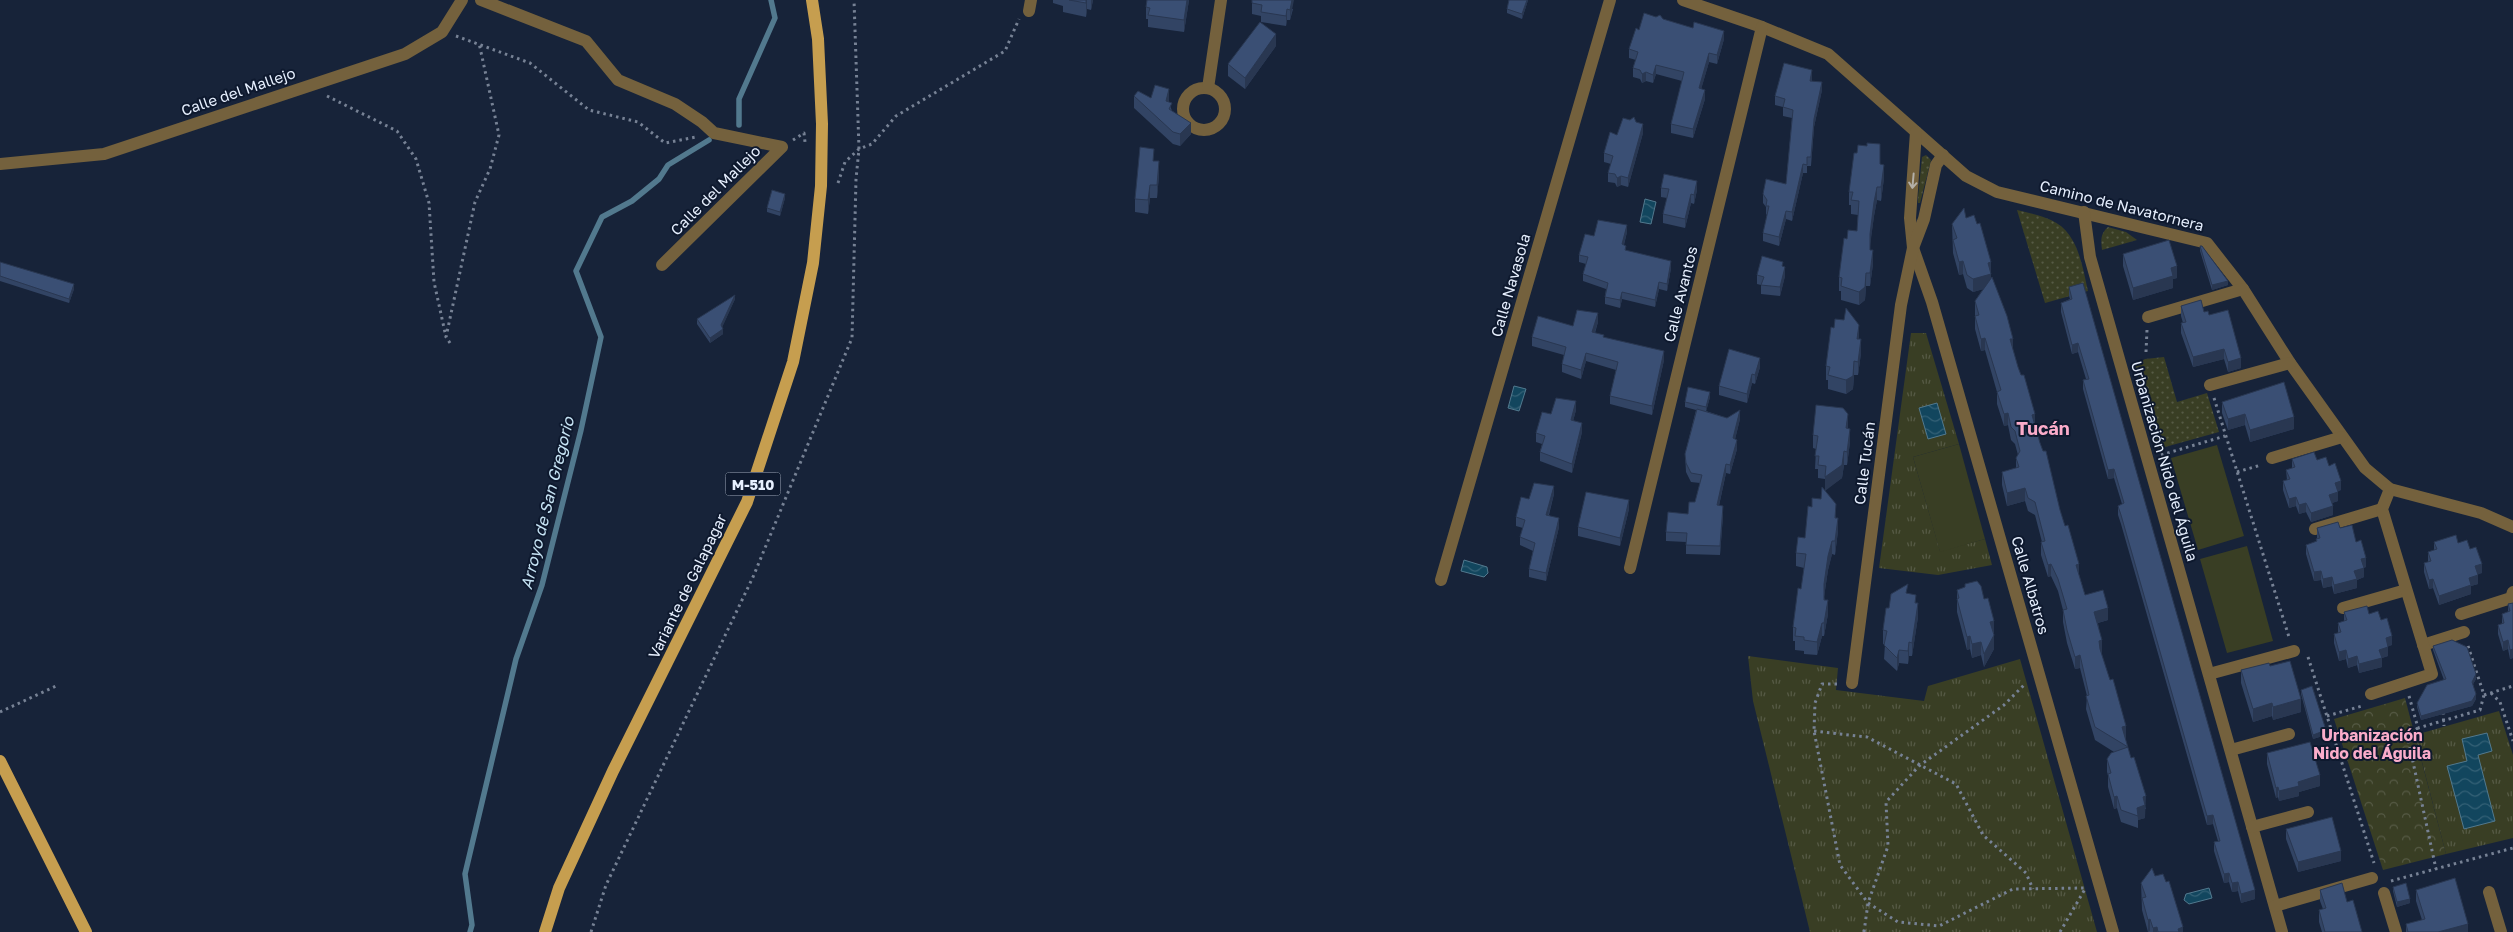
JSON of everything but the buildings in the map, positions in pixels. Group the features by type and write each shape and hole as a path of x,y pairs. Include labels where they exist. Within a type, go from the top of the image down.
{"main road":[{"name":"Variante de Galapagar","path":"545,932 559,888 613,771 747,502 792,362 813,263 821,186 822,124 818,39 812,0"},
{"path":"0,761 86,932"}],"street":[{"name":"Calle del Mallejo","path":"0,164 104,154 306,85 405,54 442,32 462,0"},
{"name":"Calle del Mallejo","path":"480,0 586,41 618,80 675,104 702,122 714,133 782,147"},
{"path":"1208,88 1221,0"},
{"name":"Calle Navasola","path":"1441,580 1610,0"},
{"name":"Camino de Navatornera","path":"1683,0 1762,27 1828,54 1966,176 1997,192 2207,243 2243,289 2290,363 2365,468 2390,489 2481,513 2513,527"},
{"name":"Calle Avantos","path":"1630,568 1762,27"},
{"name":"Calle Tucán","path":"1913,248 1910,218 1916,132"},
{"name":"Calle del Mallejo","path":"662,265 782,147"},
{"name":"Calle Tucán","path":"1852,683 1901,305 1913,248 1924,219 1936,165 1943,155"},
{"name":"Urbanización Nido del Águila","path":"2084,212 2090,256 2282,932"},
{"name":"Calle Albatros","path":"1913,248 1932,302 2113,932"},
{"path":"2148,317 2243,289"},
{"path":"2210,385 2290,363"},
{"path":"2272,458 2342,437"},
{"path":"2371,694 2432,674 2382,510 2390,489"},
{"path":"2316,529 2382,510"},
{"path":"2343,608 2406,590"},
{"path":"2461,614 2511,598 2513,592"},
{"path":"2423,645 2464,632"},
{"path":"2209,674 2294,651"},
{"path":"2231,750 2289,734"},
{"path":"2252,827 2308,812"},
{"path":"2275,906 2373,872"},
{"path":"2489,892 2501,932"},
{"path":"2384,893 2396,932"}],"path":[{"path":"837,188 845,162 859,148 872,144 896,116 1005,51 1020,15 1030,5"},
{"path":"442,32 479,42 530,63 589,110 638,122 664,143 714,133"},
{"path":"446,337 475,202 490,169 499,135 479,42"},
{"path":"306,85 397,131 416,159 429,203 434,282 446,337 450,343"},
{"path":"782,147 804,133 806,147"},
{"path":"2146,352 2148,317"},
{"path":"2210,385 2294,651 2307,654 2373,872"},
{"path":"2148,459 2225,436"},
{"path":"2237,472 2266,464 2272,458"},
{"path":"2436,869 2407,734 2418,728 2480,710 2484,695 2464,632"},
{"path":"1864,932 1868,903 1888,846 1886,802 1919,766 2004,705 2038,670"},
{"path":"1852,683 1822,684 1815,702 1814,731 1840,865 1868,903 1898,922 1939,926 2013,889 2086,888 2100,884"},
{"path":"2405,683 2418,728"},
{"path":"0,712 56,686"},
{"path":"2484,695 2513,686"},
{"path":"2491,693 2500,702 2513,741"},
{"path":"2327,716 2370,704 2371,694"},
{"path":"2443,712 2444,726"},
{"path":"1814,731 1867,738 1956,784 1983,836 2026,873 2033,889"},
{"path":"2384,893 2381,884 2513,848"},
{"path":"2060,932 2086,888"}],"green space":[{"path":"1926,155 1931,160 1920,203 1918,203 1922,157"},
{"path":"2017,210 2047,218 2060,225 2067,232 2081,260 2088,291 2045,303"},
{"path":"2108,227 2126,232 2137,240 2102,250 2102,237"},
{"path":"1911,333 1926,333 1959,444 1913,457 1940,551 1985,539 1992,565 1938,575 1879,568"},
{"path":"2164,357 2177,402 2207,393 2219,432 2158,449 2135,365 2145,359"},
{"path":"1959,444 1985,539 1940,552 1913,457"},
{"path":"2217,445 2244,536 2198,550 2171,458"},
{"path":"2247,546 2273,641 2227,653 2200,559"},
{"path":"1748,656 1838,668 1836,690 1924,701 1928,686 2020,659 2097,932 1810,932 1753,701"},
{"path":"2405,698 2446,854 2383,870 2334,719"},
{"path":"2499,711 2513,755 2513,838 2446,854 2415,735"}],"water":[{"path":"1645,199 1656,202 1651,224 1640,222"},
{"path":"1514,386 1526,389 1519,411 1508,408"},
{"path":"1937,403 1946,434 1928,439 1919,408"},
{"path":"1464,560 1487,567 1488,573 1484,577 1461,571"},
{"path":"2487,733 2492,751 2478,755 2495,821 2464,829 2447,766 2467,761 2462,739"},
{"path":"2209,888 2212,898 2189,904 2184,900 2186,894"}],"waterway":[{"name":"Arroyo de San Gregorio","path":"739,125 739,99 775,18 771,0"},
{"name":"Arroyo de San Gregorio","path":"470,932 472,925 465,874 516,659 542,585 581,430 601,337 576,271 602,217 632,201 659,179 668,165 709,140"}],"district":[{"name":"Tucán","path":"2043,428"},
{"name":"Urbanización Nido del Águila","path":"2372,744"}]}
